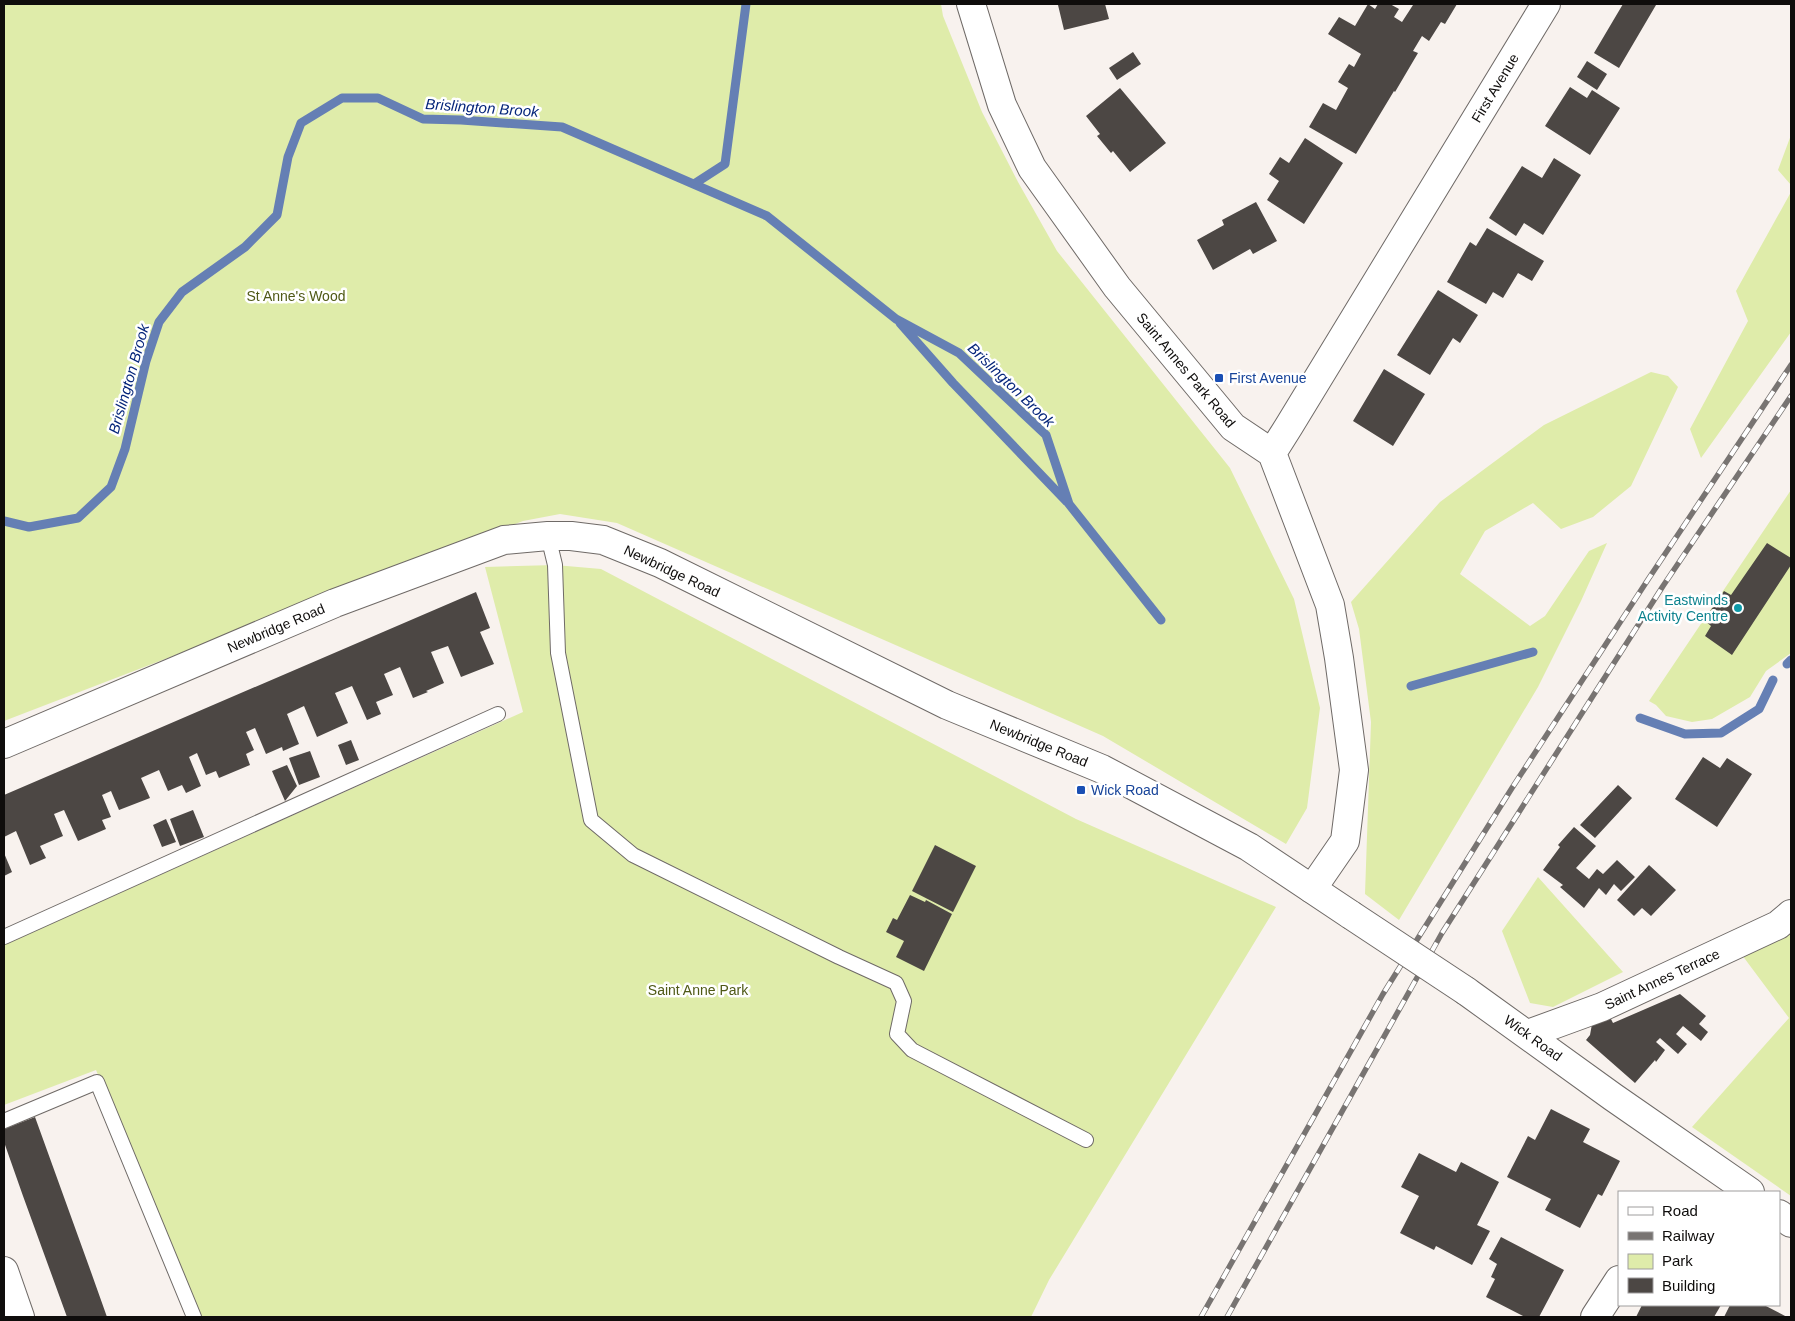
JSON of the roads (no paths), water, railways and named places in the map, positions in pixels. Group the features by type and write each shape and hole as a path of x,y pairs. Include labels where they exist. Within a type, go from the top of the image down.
{"street":[{"name":"Saint Annes Park Road","path":"970,4 1002,105 1032,168 1117,287 1233,428 1272,453"},
{"name":"First Avenue","path":"1272,453 1546,4"},
{"path":"1272,453 1330,605 1354,770 1345,841 1312,889"},
{"name":"Newbridge Road","path":"4,744 335,603 504,540 571,536 603,540 660,563 947,705 1102,769 1249,847 1312,889"},
{"name":"Wick Road","path":"1312,889 1466,991 1613,1097 1749,1191"},
{"name":"Saint Annes Terrace","path":"1528,1034 1602,1007 1778,925 1791,914"},
{"path":"1780,1215 1791,1223"},
{"path":"4,1271 20,1317"},
{"path":"1594,1317 1618,1281"}],"lane":[{"path":"548,536 555,565 558,652 592,820 633,855 896,983 904,1001 897,1034 912,1050 1086,1140"},
{"path":"4,938 498,714"},
{"path":"4,1121 97,1082 194,1317"}],"waterway":[{"path":"694,184 725,164 746,4"},
{"name":"Brislington Brook","path":"4,521 29,527 78,518 111,487 125,449 146,361 159,322 182,292 245,247 277,215 288,157 301,123 342,98 378,98 423,119 562,127 767,216 896,319 959,353 1046,435 1069,504 1161,620"},
{"name":"Brislington Brook","path":"900,323 953,383 1067,502"},
{"name":"Brislington Brook","path":"1411,686 1533,652"},
{"name":"Brislington Brook","path":"1787,664 1791,660"},
{"name":"Brislington Brook","path":"1640,718 1685,734 1721,733 1759,709 1773,680"}],"railway":[{"path":"1201,1317 1383,994 1512,788 1791,365"},
{"path":"1227,1317 1442,933 1663,586 1791,396"}],"place":[{"name":"First Avenue","path":"1219,378"},
{"name":"Eastwinds Activity Centre","path":"1738,608"},
{"name":"Wick Road","path":"1081,790"}],"park label":[{"name":"St Anne's Wood","path":"296,296"},
{"name":"Saint Anne Park","path":"698,990"}]}
